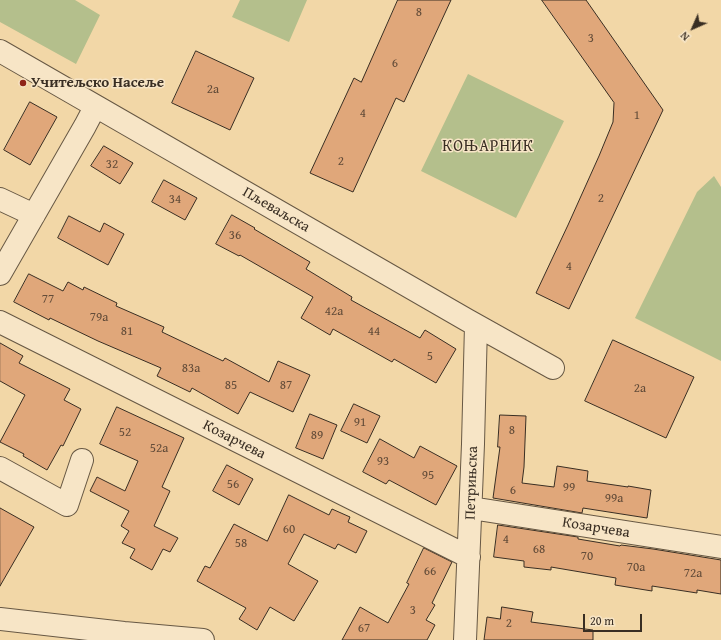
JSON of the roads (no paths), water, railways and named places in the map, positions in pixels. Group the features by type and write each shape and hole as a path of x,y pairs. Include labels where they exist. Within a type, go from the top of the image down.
{"street":[{"name":"Пљеваљска","path":"0,51 553,368"},
{"path":"0,274 95,106"},
{"path":"0,199 34,215"},
{"name":"Козарчева","path":"0,322 469,557"},
{"name":"Петрињска","path":"465,640 471,508 476,325"},
{"path":"0,468 67,505 82,460"},
{"name":"Козарчева","path":"471,508 721,547"},
{"path":"0,619 203,640"}],"place":[{"name":"Учитељско Насеље","path":"23,83"}],"district":[{"name":"КОЊАРНИК","path":"488,147"}]}
